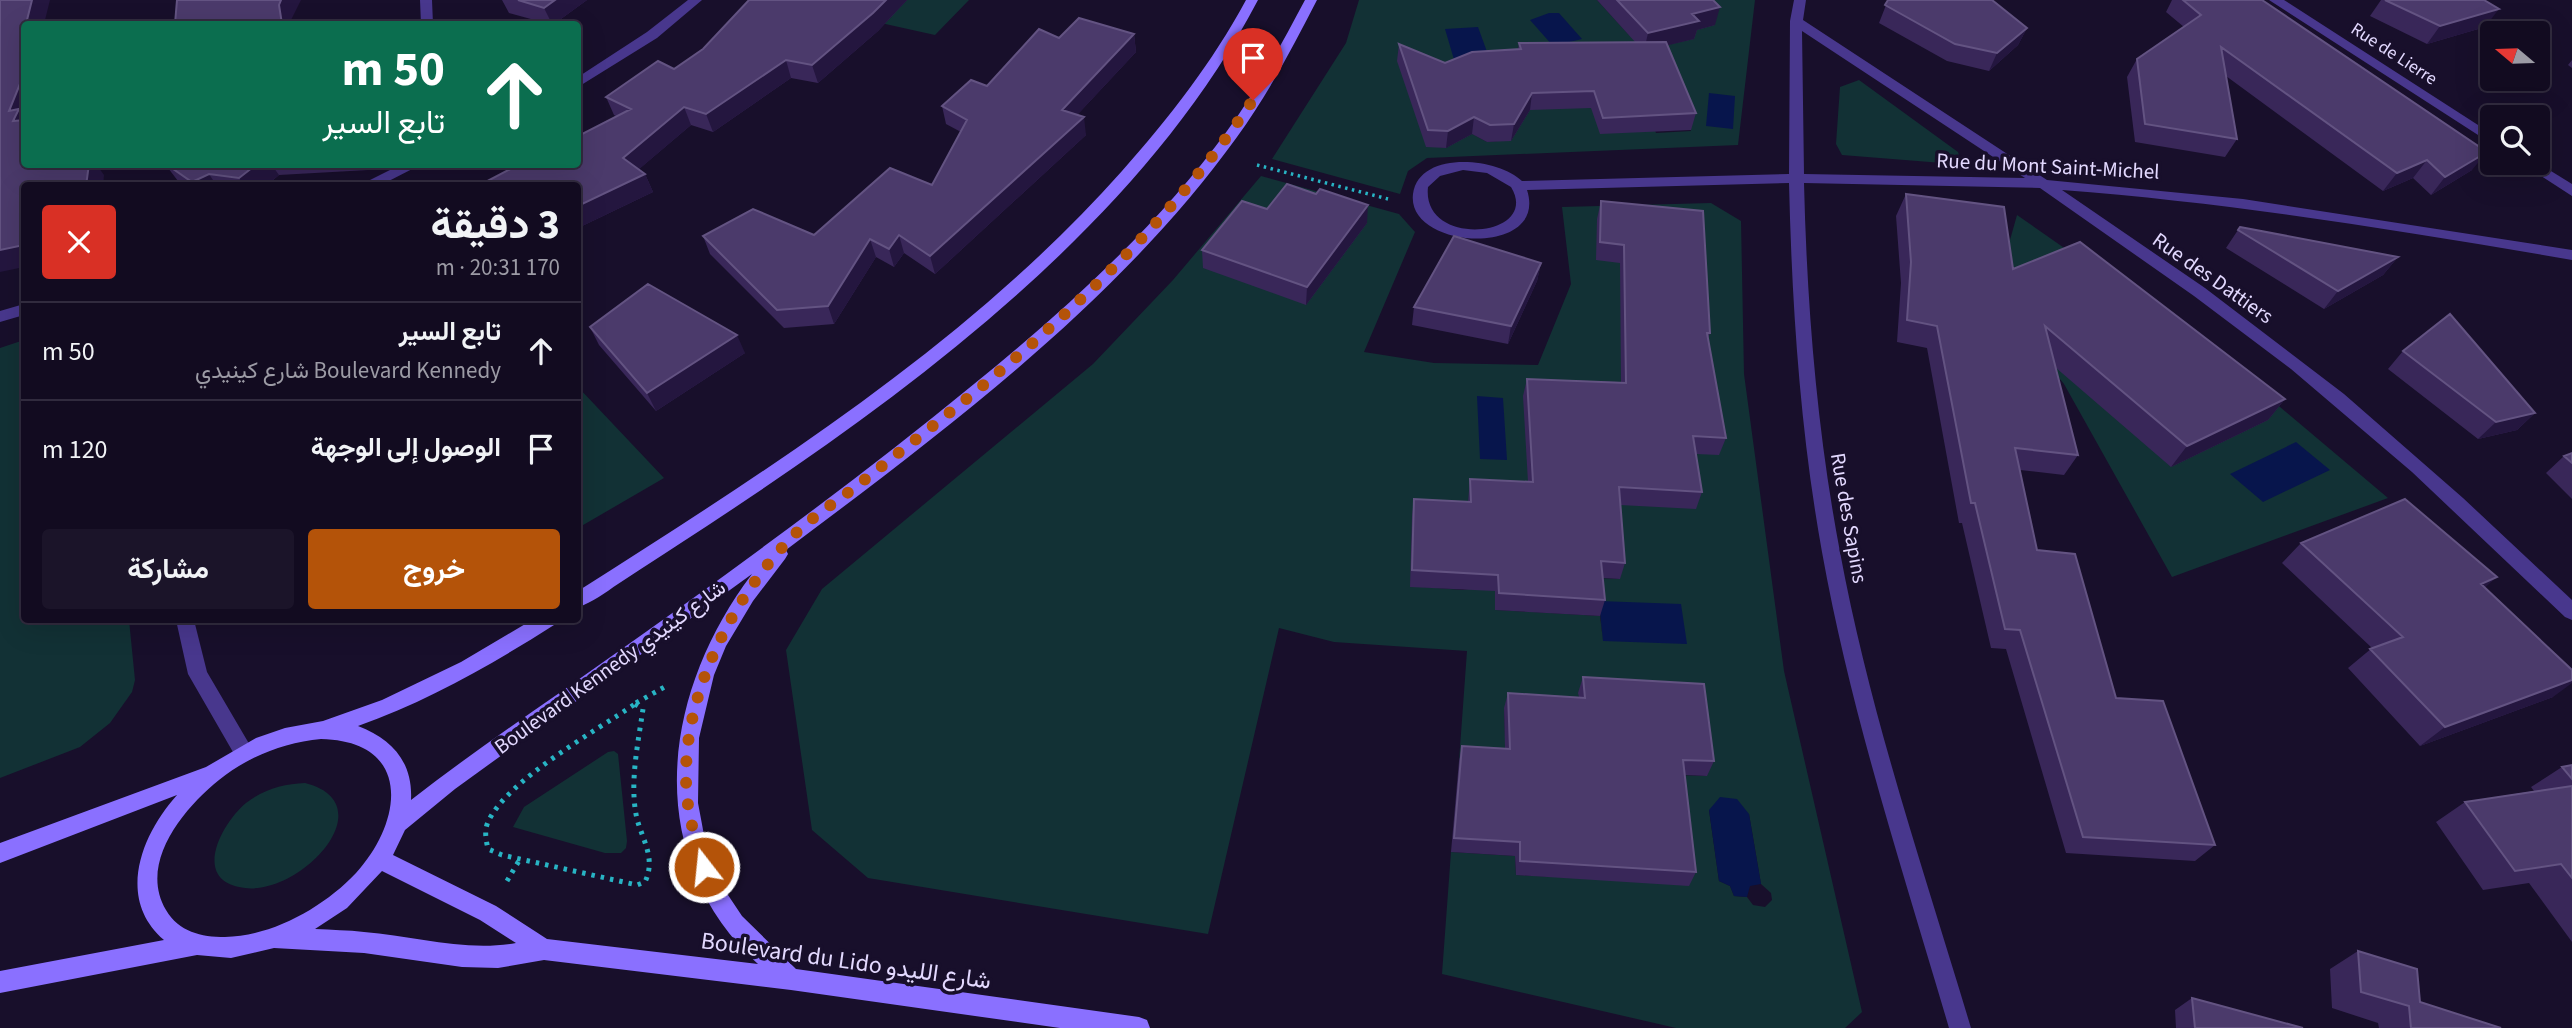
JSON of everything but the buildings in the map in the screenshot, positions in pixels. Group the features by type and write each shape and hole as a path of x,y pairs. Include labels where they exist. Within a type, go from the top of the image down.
{"main road":[{"path":"581,598 812,444 909,373 1039,267 1085,223 1172,122 1212,67 1252,0"},
{"name":"Boulevard Kennedy شارع كينيدي","path":"398,823 448,783 792,537 1007,365 1132,250 1195,180 1278,62 1311,0"},
{"path":"791,979 754,947 716,895 704,867 691,818 687,771 689,742 704,673 743,603 792,537"},
{"path":"199,945 174,935 158,918 149,897 148,872 155,846 170,818 191,793 217,770 244,753 283,737 321,730 403,701 448,681 542,623"},
{"path":"0,982 199,945 236,947 276,938 335,905 352,891 379,859 398,823 401,784 395,762 381,746 360,735 321,730"},
{"path":"0,853 217,770"},
{"name":"Boulevard du Lido شارع الليدو","path":"379,859 488,912 544,949"},
{"name":"Boulevard du Lido شارع الليدو","path":"276,938 364,942 462,956 498,957 544,949 791,979 1139,1028"}],"street":[{"path":"426,0 427,21"},
{"path":"581,81 652,35 696,0"},
{"name":"Rue des Sapins","path":"1800,0 1796,21 1794,176 1815,457 1830,552 1856,676 1960,1028"},
{"name":"Rue de Lierre","path":"2275,0 2480,132"},
{"name":"Rue des Dattiers","path":"1796,21 2043,184 2255,333 2452,495 2572,612"},
{"path":"1479,166 1508,177 1518,186 1523,198 1523,210 1516,221 1487,234 1451,231 1435,224 1421,208 1419,191 1424,181 1447,168 1479,166"},
{"path":"374,182 406,168"},
{"path":"2547,175 2572,191"},
{"name":"Rue du Mont Saint-Michel","path":"1518,186 1794,176 2043,184 2193,197 2572,255"},
{"path":"0,317 21,310"},
{"path":"186,623 198,674 244,753"}],"path":[{"path":"1257,165 1421,208"},
{"path":"635,704 643,709 635,801 640,835 651,863 645,882 637,885 520,859 488,849 484,838 488,822 497,809 550,764 635,704 664,686 674,684"},
{"path":"507,881 520,859"}],"green space":[{"path":"777,0 895,12 907,0 969,0 935,35"},
{"path":"1359,0 1597,0 1629,35 1690,0 1755,0 1738,145 1427,158 1408,171 1400,194 1272,159 1346,43","holes":["1407,78 1515,131 1515,134 1510,140 1487,142 1452,123 1456,142 1446,148 1431,146","1676,94 1691,131 1656,133 1654,128 1590,107"]},
{"path":"1859,80 1958,152 1961,162 1955,164 1842,155 1836,144 1840,87"},
{"path":"1261,176 1399,214 1415,232 1364,352 1434,363 1538,365 1571,284 1562,207 1711,203 1741,221 1744,374 1784,671 1862,1012 1845,1028 1676,1028 1442,974 1451,852 1515,856 1516,875 1558,877 1676,775 1706,776 1579,693 1580,713 1504,709 1506,764 1459,761 1467,651 1334,642 1279,628 1208,934 868,878 812,830 786,650 822,589 1093,364 1173,280","holes":["1468,519 1620,579 1597,578 1603,641 1600,616 1496,610 1495,585 1463,590 1410,586","1709,810 1749,814 1761,884 1771,893 1772,900 1765,907 1753,905 1747,897 1734,896 1730,886 1719,881"]},
{"path":"2017,215 2222,358 2388,498 2172,577 2064,384 1994,297"},
{"path":"21,341 21,623 129,623 135,680 132,692 110,723 80,747 0,778 0,348"},
{"path":"581,390 664,478 581,526"},
{"path":"614,751 618,754 627,841 626,848 621,853 605,853 513,827 524,807 608,752"},
{"path":"305,783 328,794 338,810 336,829 325,848 307,866 285,880 262,887 239,887 225,881 217,872 214,861 216,848 221,835 237,812 253,798 267,791"}],"shaded area":[{"path":"1549,13 1559,13 1582,39 1553,46 1530,20"},
{"path":"1478,27 1490,60 1455,63 1445,29"},
{"path":"1709,93 1735,96 1733,129 1706,126"},
{"path":"1477,396 1503,398 1507,460 1480,459"},
{"path":"2296,442 2330,470 2263,502 2230,474"},
{"path":"1599,601 1681,604 1687,644 1603,641"},
{"path":"1720,797 1737,799 1749,814 1761,884 1750,886 1747,897 1734,896 1730,886 1719,881 1709,810"}],"route":[{"path":"704,867 687,795 689,742 697,698 704,673 715,650 762,575 792,537 1007,365 1132,250 1195,180 1253,100"}]}
